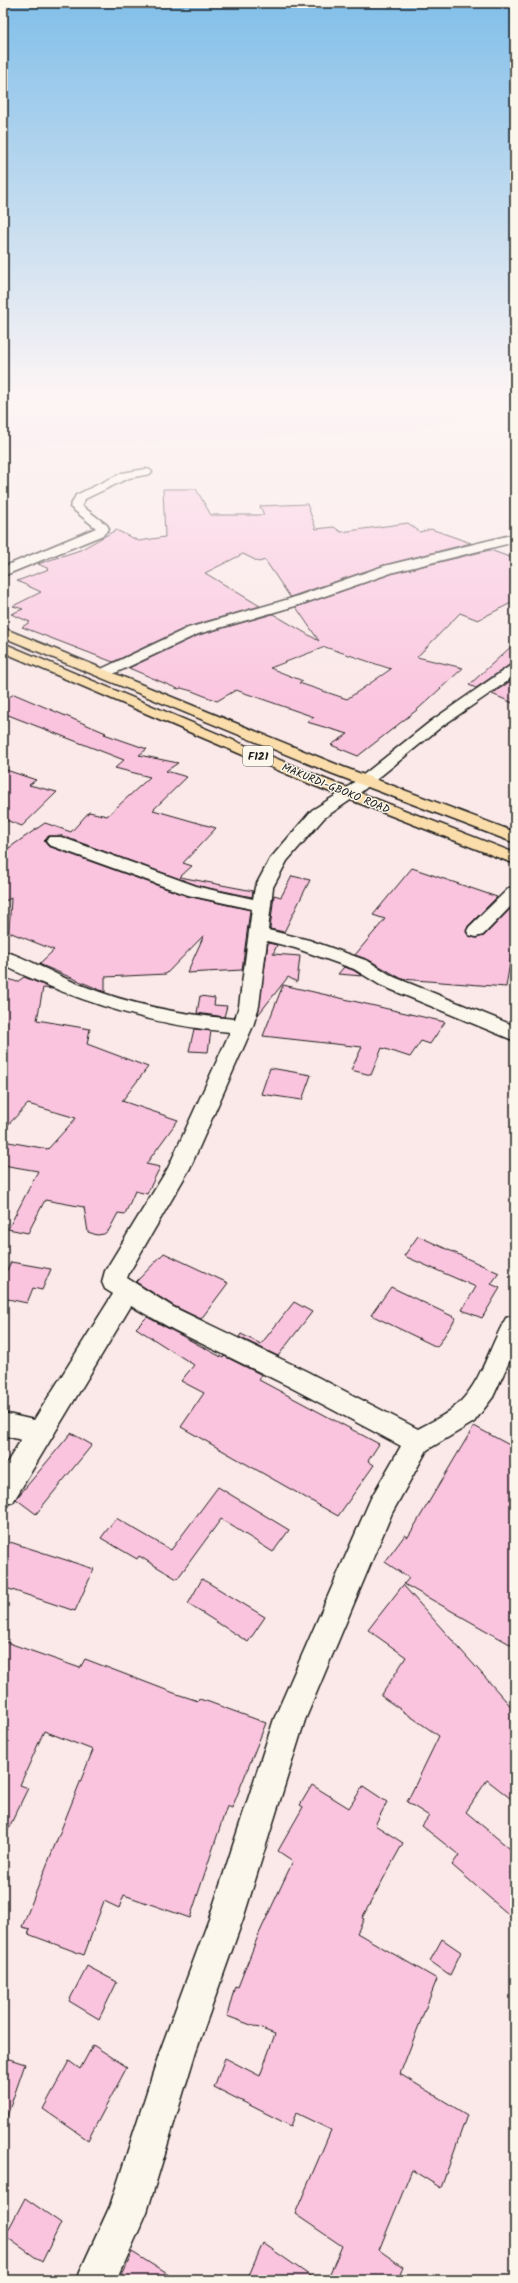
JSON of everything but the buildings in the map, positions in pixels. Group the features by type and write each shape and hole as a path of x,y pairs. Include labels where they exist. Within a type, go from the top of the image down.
{"main road":[{"name":"F121","path":"3,632 363,780 515,838"},
{"name":"MAKURDI-GBOKO ROAD","path":"3,647 349,794 515,859"}],"street":[{"path":"3,572 103,529 101,525 76,507 77,504"},
{"path":"104,673 164,643 193,631 294,602 389,569 515,538"},
{"path":"418,1442 128,1292 114,1282 117,1271 147,1224 179,1168 243,1026 249,1006 264,887 279,859 318,814 349,794 363,780 436,724 510,671"},
{"path":"54,841 194,891 261,906"},
{"path":"476,931 515,892"},
{"path":"258,933 302,944 361,965 387,981 515,1034"},
{"path":"3,957 92,995 150,1014 194,1022 243,1026"},
{"path":"3,1493 128,1292"},
{"path":"96,2280 128,2212 178,2051 226,1919 290,1719 381,1507 418,1442 449,1425 469,1409 481,1392 515,1325"},
{"path":"3,1424 40,1433"}]}
